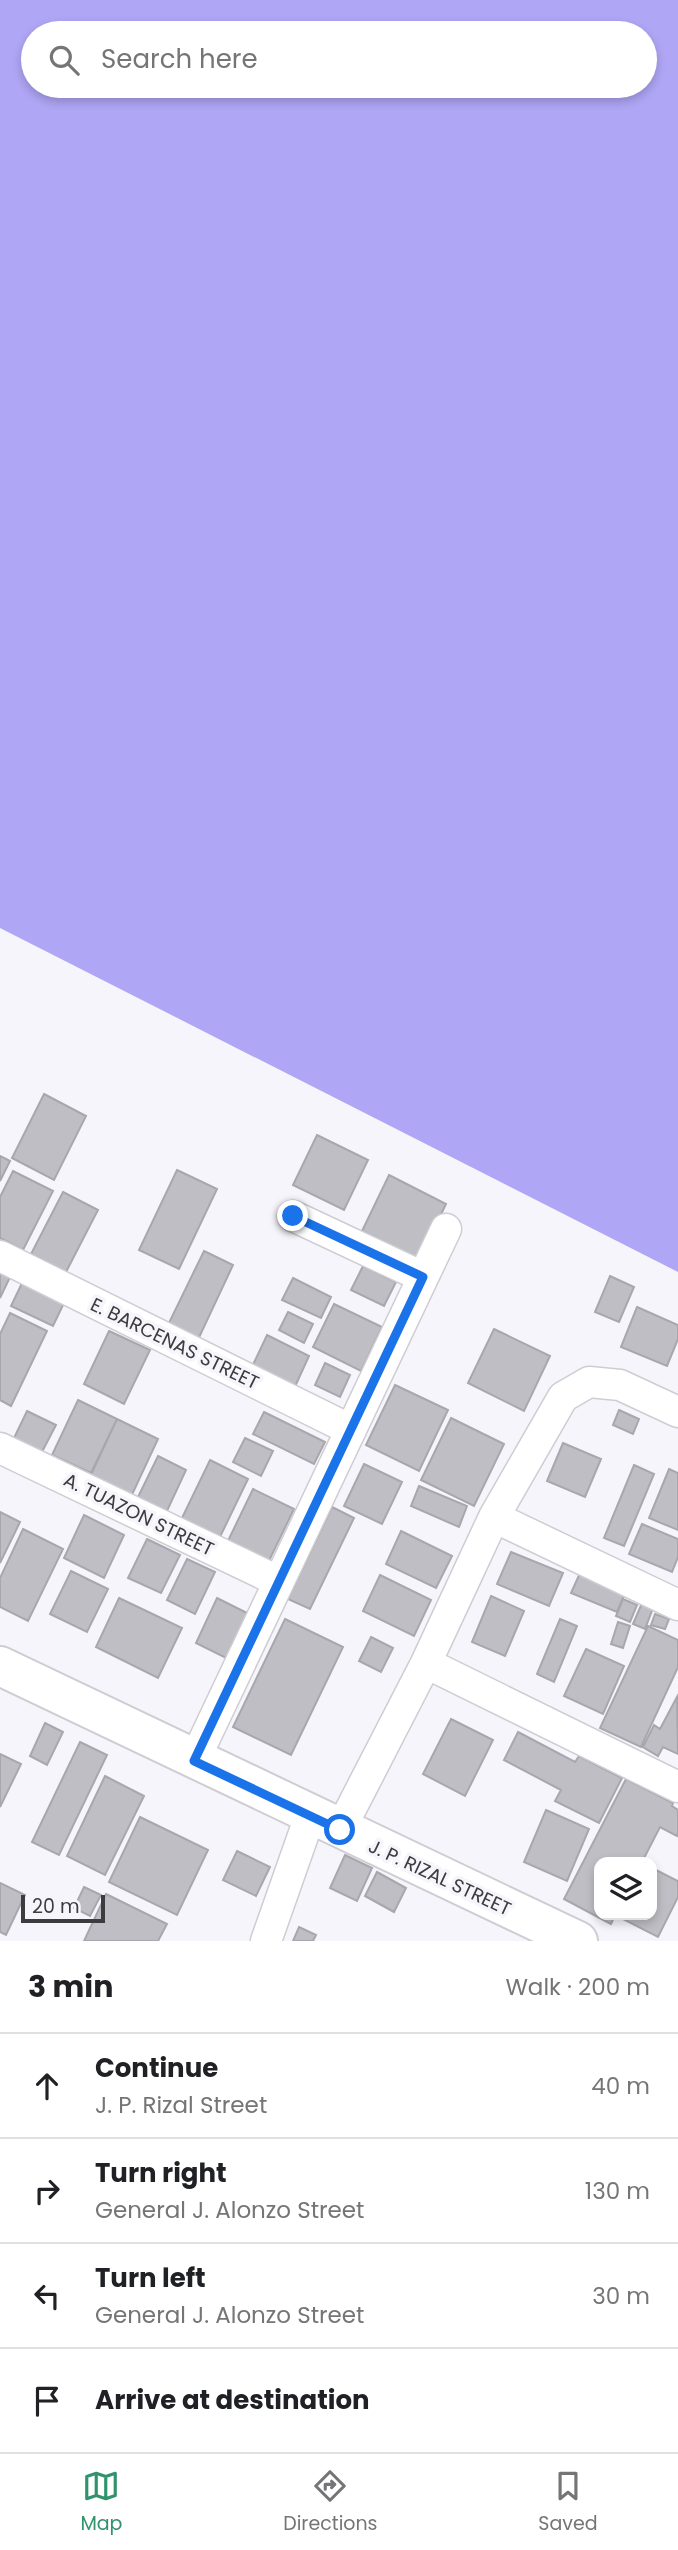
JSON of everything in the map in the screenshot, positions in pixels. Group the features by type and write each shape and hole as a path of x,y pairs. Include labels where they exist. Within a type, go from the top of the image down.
{"street":[{"path":"293,1216 423,1277"},
{"path":"194,1761 446,1229"},
{"name":"E. BARCENAS STREET","path":"0,1256 351,1430"},
{"path":"266,1941 325,1823 426,1663 494,1517 564,1397 589,1382 620,1385 678,1412"},
{"name":"A. TUAZON STREET","path":"0,1448 278,1581"},
{"path":"494,1517 678,1605"},
{"path":"426,1663 678,1787"},
{"name":"J. P. RIZAL STREET","path":"0,1667 578,1941"}],"shaded area":[{"path":"0,0 678,0 678,1272 0,928"}],"building":[{"path":"44,1094 86,1116 54,1180 12,1158"},
{"path":"317,1135 368,1160 344,1210 293,1185"},
{"path":"0,1156 10,1161 0,1181"},
{"path":"177,1170 217,1189 179,1269 139,1250"},
{"path":"13,1171 53,1191 23,1250 0,1238 0,1197"},
{"path":"389,1175 446,1204 420,1259 362,1231"},
{"path":"63,1192 98,1210 66,1272 31,1254"},
{"path":"204,1251 233,1265 196,1344 166,1329"},
{"path":"363,1266 396,1282 384,1306 351,1290"},
{"path":"0,1270 11,1275 0,1298"},
{"path":"610,1276 634,1287 619,1322 595,1312"},
{"path":"293,1278 331,1297 321,1318 282,1300"},
{"path":"22,1283 64,1303 53,1326 11,1306"},
{"path":"334,1304 382,1327 361,1371 313,1347"},
{"path":"637,1307 678,1325 678,1339 667,1366 621,1347"},
{"path":"288,1312 313,1324 304,1343 279,1330"},
{"path":"10,1313 47,1331 11,1406 0,1400 0,1334"},
{"path":"494,1329 550,1356 524,1411 468,1383"},
{"path":"109,1331 150,1350 124,1404 84,1384"},
{"path":"267,1335 309,1356 294,1389 251,1369"},
{"path":"325,1363 350,1375 340,1397 315,1385"},
{"path":"395,1385 448,1410 419,1471 366,1445"},
{"path":"78,1400 117,1419 91,1473 52,1455"},
{"path":"619,1410 639,1419 633,1434 613,1425"},
{"path":"27,1411 56,1425 42,1452 14,1438"},
{"path":"264,1412 325,1442 314,1464 253,1434"},
{"path":"451,1418 504,1444 474,1506 421,1480"},
{"path":"117,1419 158,1439 130,1499 89,1479"},
{"path":"245,1438 273,1451 261,1476 233,1462"},
{"path":"563,1443 601,1459 585,1497 547,1481"},
{"path":"158,1456 186,1470 167,1511 138,1497"},
{"path":"210,1460 248,1479 218,1541 180,1522"},
{"path":"364,1464 402,1482 382,1524 344,1506"},
{"path":"634,1465 654,1474 624,1546 604,1538"},
{"path":"669,1469 678,1473 678,1530 649,1518"},
{"path":"419,1486 467,1506 459,1527 411,1506"},
{"path":"253,1489 294,1509 266,1567 225,1547"},
{"path":"332,1507 354,1518 310,1609 288,1599"},
{"path":"0,1512 20,1522 0,1563"},
{"path":"84,1515 124,1535 104,1578 64,1558"},
{"path":"642,1524 678,1539 678,1557 672,1572 629,1554"},
{"path":"23,1529 63,1549 28,1621 0,1607 0,1578"},
{"path":"401,1531 452,1556 436,1588 386,1564"},
{"path":"147,1539 180,1555 161,1593 128,1578"},
{"path":"511,1552 563,1573 549,1606 497,1584"},
{"path":"187,1559 215,1572 195,1614 167,1600"},
{"path":"71,1571 108,1589 87,1632 50,1614"},
{"path":"580,1573 625,1593 617,1612 571,1593"},
{"path":"380,1575 431,1600 414,1636 363,1611"},
{"path":"491,1596 524,1611 505,1656 472,1642"},
{"path":"119,1598 182,1628 158,1678 96,1647"},
{"path":"217,1598 249,1614 228,1659 196,1643"},
{"path":"623,1599 637,1605 630,1622 616,1616"},
{"path":"642,1603 653,1608 645,1629 633,1624"},
{"path":"655,1614 669,1619 665,1629 651,1625"},
{"path":"285,1619 343,1647 291,1755 233,1727"},
{"path":"560,1619 577,1626 554,1682 537,1674"},
{"path":"618,1622 630,1626 623,1648 611,1644"},
{"path":"648,1626 678,1640 678,1667 641,1747 600,1728"},
{"path":"371,1637 393,1648 381,1672 359,1661"},
{"path":"586,1649 624,1666 603,1714 564,1696"},
{"path":"677,1697 678,1754 663,1747 658,1756 643,1747 654,1725 660,1729"},
{"path":"451,1719 493,1740 465,1796 423,1774"},
{"path":"45,1723 63,1732 47,1765 30,1756"},
{"path":"518,1732 575,1762 579,1756 622,1778 599,1823 555,1801 561,1790 504,1760"},
{"path":"80,1742 107,1755 59,1855 32,1842"},
{"path":"0,1754 21,1764 0,1807"},
{"path":"105,1776 144,1796 105,1875 67,1856"},
{"path":"626,1779 673,1803 672,1806 678,1810 677,1836 660,1827 645,1857 594,1857 594,1915 564,1899"},
{"path":"546,1810 589,1829 567,1881 524,1862"},
{"path":"140,1817 208,1850 177,1915 109,1882"},
{"path":"237,1851 270,1867 256,1896 223,1880"},
{"path":"345,1855 372,1868 357,1901 330,1888"},
{"path":"657,1870 678,1881 678,1897 658,1937 625,1920 657,1920"},
{"path":"377,1872 406,1888 394,1912 365,1896"},
{"path":"0,1883 25,1895 6,1935 0,1932"},
{"path":"84,1887 101,1895 90,1916 74,1908"},
{"path":"106,1894 167,1924 158,1941 84,1941"},
{"path":"299,1927 316,1935 313,1941 293,1941"}],"route":[{"path":"293,1216 423,1277 194,1761 340,1830"}]}
